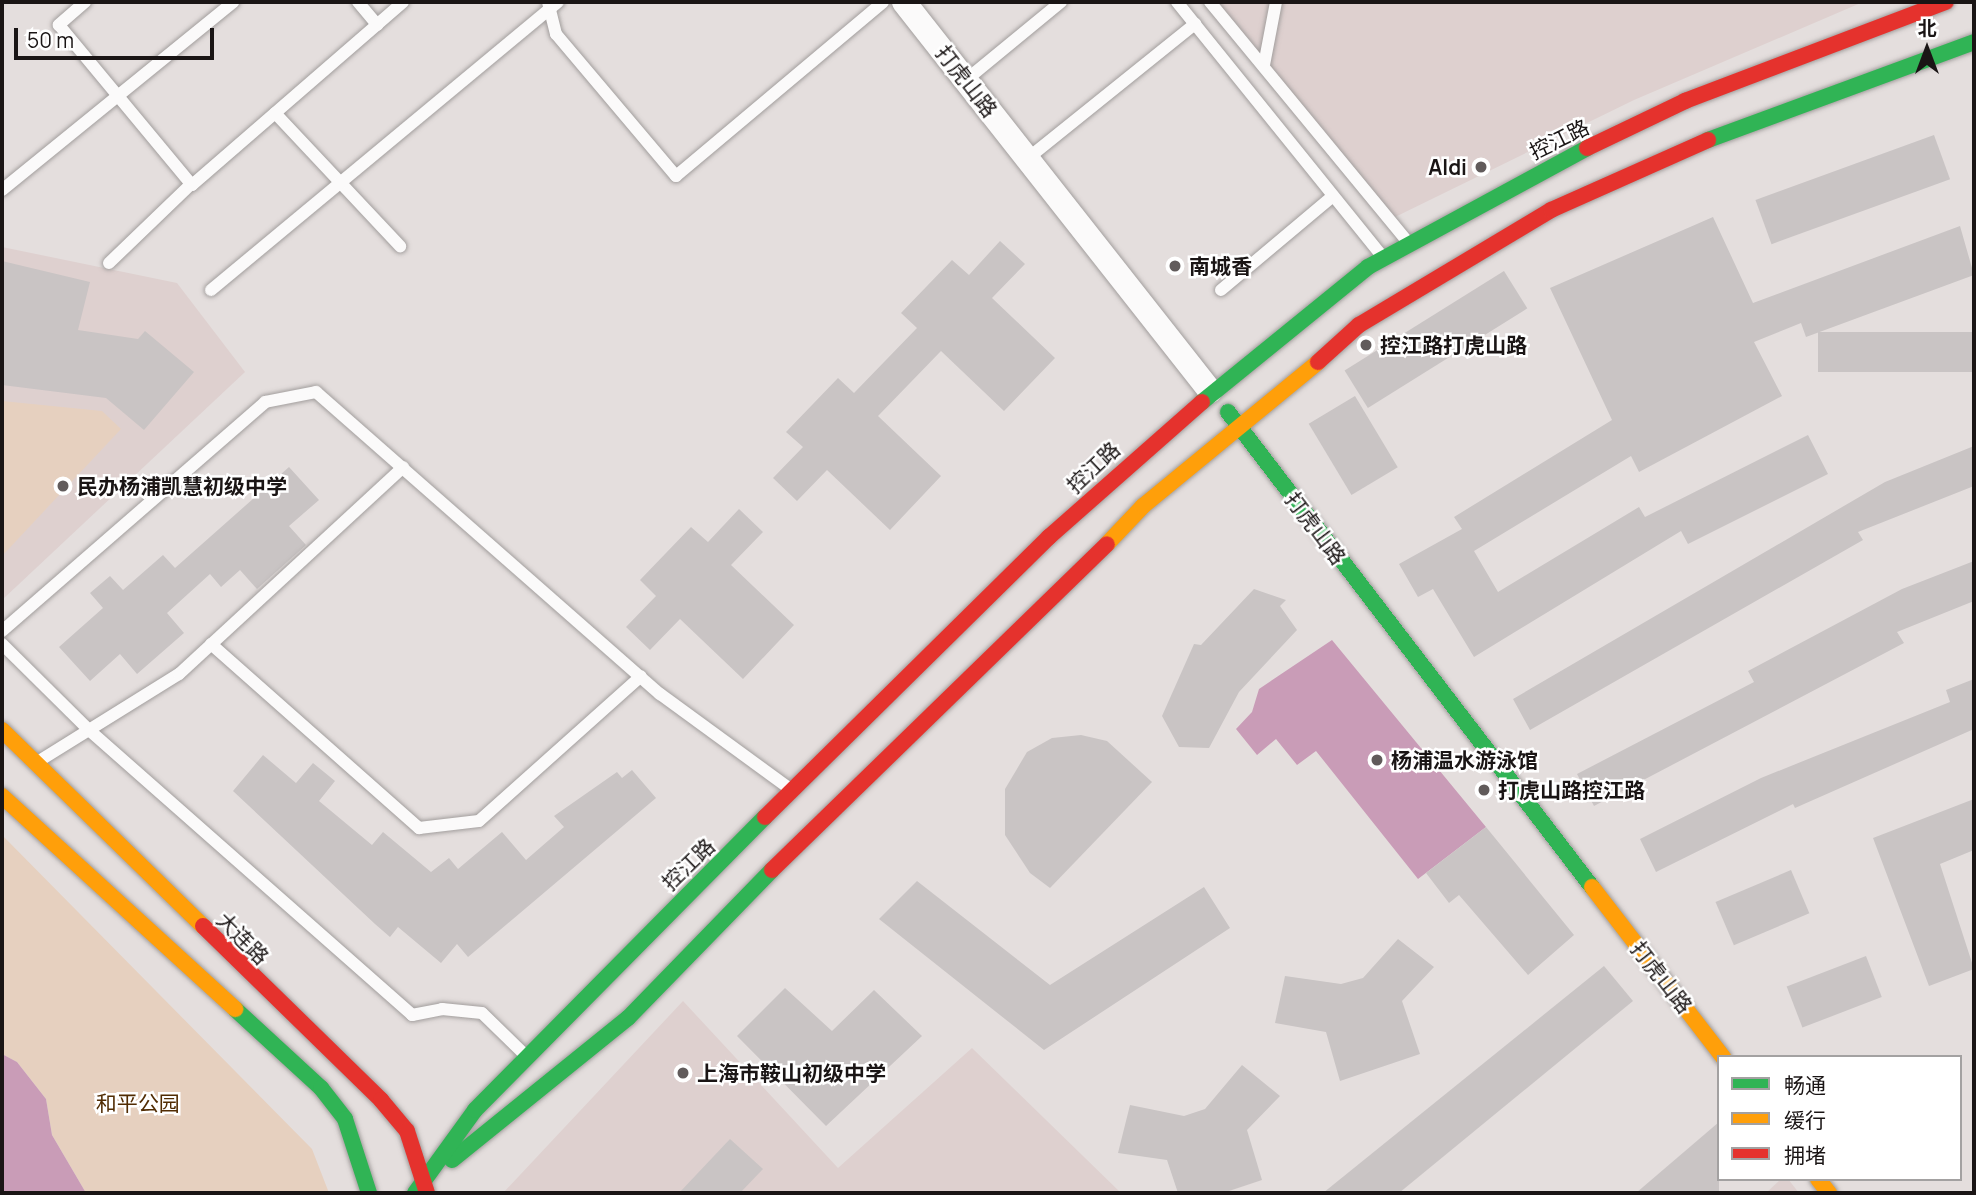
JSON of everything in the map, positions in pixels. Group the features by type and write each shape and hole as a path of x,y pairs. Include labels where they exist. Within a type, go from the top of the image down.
{"main road":[{"name":"控江路","path":"427,1186 475,1110 527,1057 1049,537 1210,391 1383,258 1408,243 1685,100 1946,2"},
{"name":"控江路","path":"415,1193 427,1186 628,1018 727,913 1039,615 1143,506 1242,430 1359,325 1551,210 1699,143 1974,42"},
{"name":"打虎山路","path":"1210,391 1501,775 1721,1055"},
{"name":"大连路","path":"2,730 381,1100 407,1131 427,1186"},
{"path":"2,796 321,1088 345,1119 369,1193"}],"street":[{"name":"打虎山路","path":"905,2 1210,391"}],"lane":[{"path":"85,2 59,24 191,184"},
{"path":"2,190 233,2"},
{"path":"358,2 377,24"},
{"path":"109,264 191,184 403,2"},
{"path":"552,4 556,34 677,177 883,2"},
{"path":"966,80 1061,2"},
{"path":"1177,2 1383,258"},
{"path":"1210,2 1408,243"},
{"path":"1264,65 1276,2"},
{"path":"211,290 552,4"},
{"path":"1027,159 1195,24"},
{"path":"275,113 400,246"},
{"path":"1221,290 1334,196"},
{"path":"2,631 265,402 316,393 641,676 794,791"},
{"path":"36,763 179,674 403,467"},
{"path":"2,644 89,730 412,1015 481,1013 527,1057"},
{"path":"211,644 419,828 479,821 641,676"}],"shaded area":[{"path":"1212,2 1863,2 1634,100 1393,218"},
{"name":"民办杨浦凯慧初级中学","path":"2,247 177,283 245,372 2,600"},
{"name":"杨浦温水游泳馆","path":"1332,640 1486,827 1418,879 1316,751 1297,765 1276,739 1257,755 1236,729 1252,712 1259,689"},
{"name":"上海市鞍山初级中学","path":"683,1001 838,1168 972,1048 1121,1193 503,1193"},
{"path":"2,1054 17,1062 46,1099 52,1135 86,1193 2,1193"},
{"path":"1779,1181 1790,1181 1799,1193 1766,1193"}],"green space":[{"path":"2,401 102,411 121,429 2,556"},
{"name":"和平公园","path":"2,835 312,1149 329,1193 86,1193 52,1135 46,1099 17,1062 2,1054"}],"building":[{"path":"1934,135 1950,179 1772,244 1755,200"},
{"path":"1713,217 1753,303 1960,226 1974,275 1806,337 1801,323 1754,342 1782,396 1639,472 1631,456 1474,551 1498,592 1639,507 1645,517 1808,435 1828,474 1688,544 1681,531 1474,657 1433,589 1418,597 1399,564 1462,529 1454,517 1612,420 1550,288"},
{"path":"1000,241 1025,264 992,298 1055,358 1004,411 941,351 878,416 941,476 890,530 827,470 797,501 773,478 803,447 786,432 838,378 854,393 917,328 901,313 952,260 969,275"},
{"path":"2,261 90,282 78,330 138,339 145,331 194,372 144,430 106,398 2,385"},
{"path":"1504,271 1527,308 1368,408 1345,371"},
{"path":"1818,332 1974,332 1974,372 1818,372"},
{"path":"1355,396 1398,467 1351,495 1309,424"},
{"path":"1974,446 1974,486 1858,532 1863,540 1530,730 1513,699 1885,482"},
{"path":"289,467 319,500 289,526 306,545 257,589 240,570 221,587 210,574 167,613 184,633 137,674 120,654 90,681 59,647 103,608 90,593 110,576 123,590 163,555 175,568"},
{"path":"739,509 763,532 731,565 794,625 743,679 680,619 650,650 626,627 656,596 640,580 691,527 708,542"},
{"path":"1974,561 1974,601 1897,632 1904,643 1594,806 1577,774 1754,682 1748,671 1902,589"},
{"path":"1254,589 1286,600 1280,606 1297,630 1239,692 1209,748 1179,747 1162,716 1194,644 1201,645"},
{"path":"1974,679 1974,729 1795,808 1793,804 1656,872 1640,839 1761,778 1950,702 1946,690"},
{"path":"1081,735 1107,741 1152,782 1050,888 1030,873 1005,835 1005,789 1027,752 1052,738"},
{"path":"263,755 296,783 313,763 335,781 319,801 372,845 383,832 431,872 449,858 458,869 502,832 526,860 564,827 554,816 617,772 622,778 632,770 656,798 468,957 457,944 441,963 398,927 390,937 233,791"},
{"path":"1974,799 1974,850 1940,864 1974,969 1929,986 1873,838"},
{"path":"1486,827 1574,935 1528,975 1459,895 1449,903 1426,873"},
{"path":"1791,870 1809,913 1734,945 1716,902"},
{"path":"917,881 1050,985 1204,887 1230,928 1044,1050 879,919"},
{"path":"1398,939 1434,967 1402,1001 1420,1054 1340,1081 1326,1032 1275,1023 1285,976 1341,984 1363,978"},
{"path":"1866,956 1882,997 1802,1028 1787,986"},
{"path":"1604,966 1633,1001 1399,1193 1323,1193"},
{"path":"785,988 832,1031 874,990 922,1036 826,1126 737,1036"},
{"path":"1242,1065 1280,1096 1247,1130 1262,1180 1223,1193 1178,1193 1167,1160 1118,1153 1130,1105 1184,1116 1205,1109"},
{"path":"1717,1124 1719,1193 1636,1193"},
{"path":"730,1139 763,1169 740,1193 679,1193"}],"traffic: fast":[{"path":"1708,140 1974,42"},
{"path":"1202,402 1368,267 1587,148"},
{"path":"1228,412 1592,887"},
{"path":"415,1193 475,1110 765,817"},
{"path":"452,1160 628,1018 772,870"},
{"path":"235,1009 321,1088 345,1119 369,1193"}],"traffic: slow":[{"path":"1107,544 1143,506 1318,362"},
{"path":"2,730 203,926"},
{"path":"2,796 235,1009"},
{"path":"1592,887 1721,1055"},
{"path":"1820,1181 1829,1193"}],"traffic: jam":[{"path":"1587,148 1685,101 1946,2"},
{"path":"1318,362 1359,325 1551,210 1708,140"},
{"path":"765,817 1049,537 1202,402"},
{"path":"772,870 1107,544"},
{"path":"203,926 381,1100 407,1131 427,1193"}],"place":[{"name":"Aldi","path":"1481,167"},
{"name":"南城香","path":"1175,266"},
{"name":"控江路打虎山路","path":"1366,345"},
{"name":"民办杨浦凯慧初级中学","path":"63,486"},
{"name":"杨浦温水游泳馆","path":"1377,760"},
{"name":"打虎山路控江路","path":"1484,790"},
{"name":"上海市鞍山初级中学","path":"683,1073"}]}
